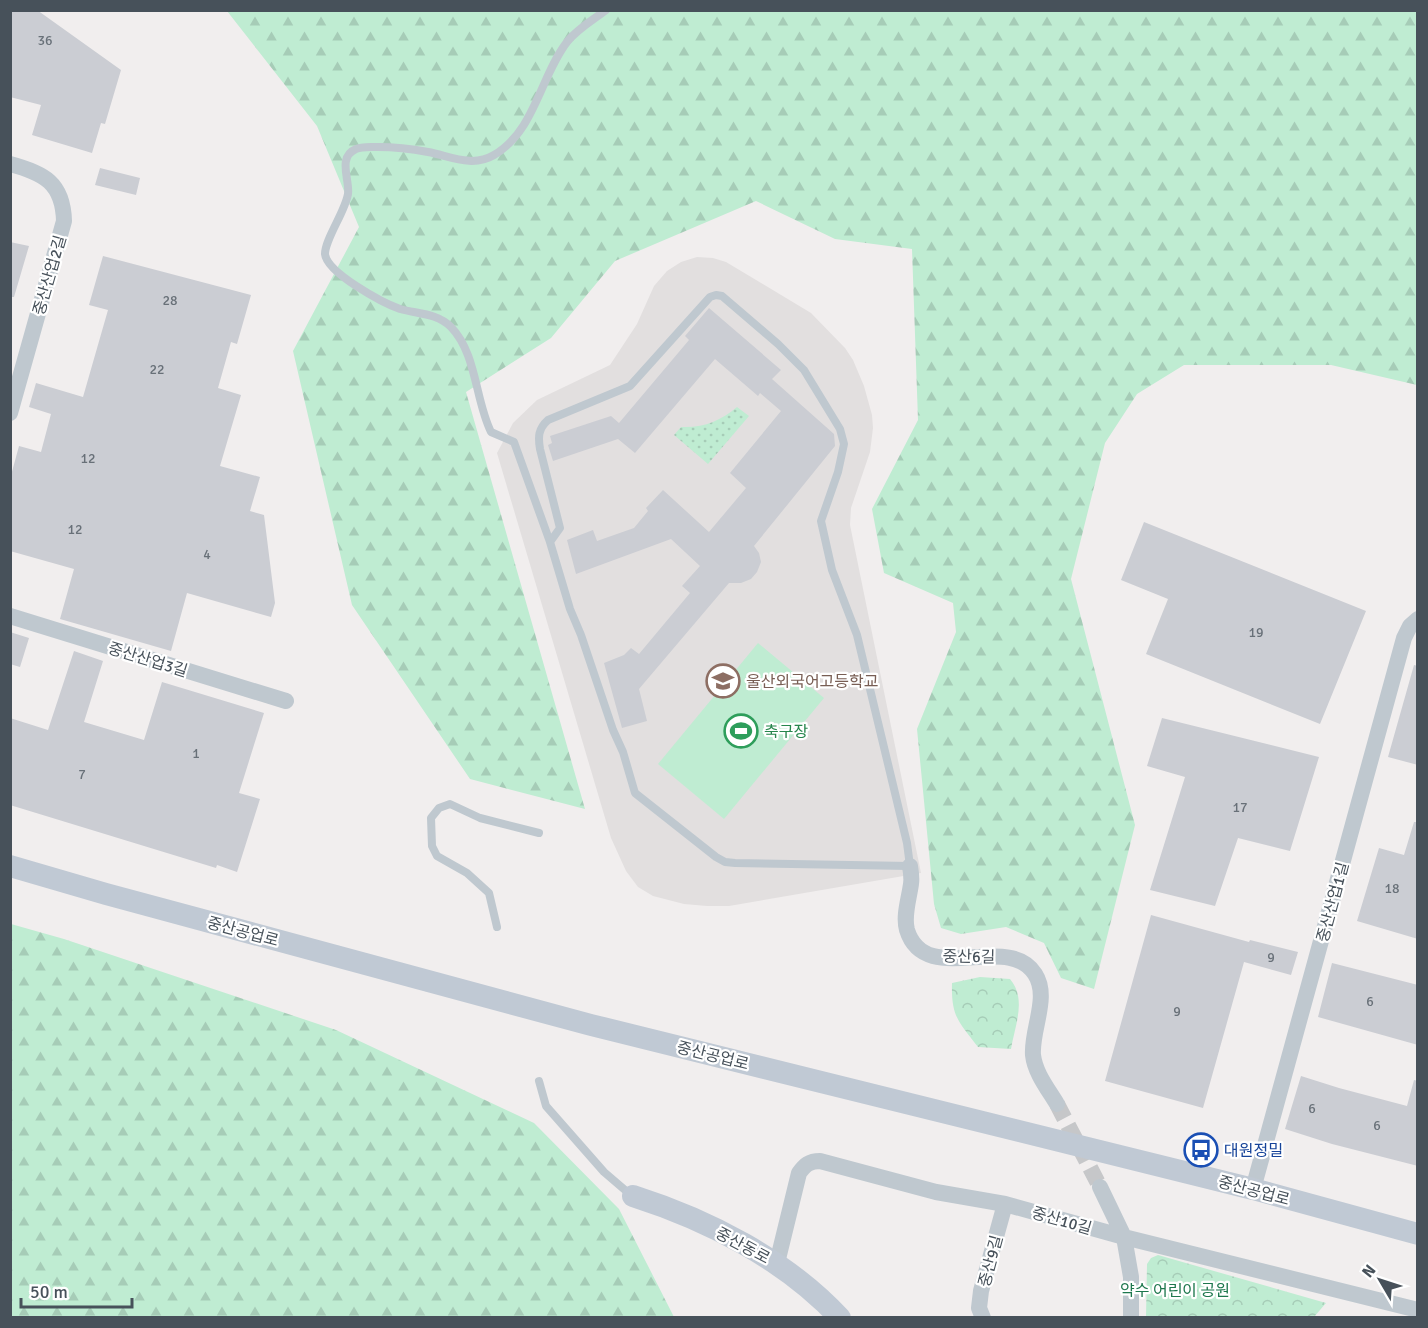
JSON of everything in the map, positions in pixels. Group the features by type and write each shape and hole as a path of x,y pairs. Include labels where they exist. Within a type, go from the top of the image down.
{"street":[{"name":"중산산업2길","path":"10,164 45,176 55,188 63,205 64,221 10,413"},
{"name":"중산산업3길","path":"10,616 286,701"},
{"name":"중산산업1길","path":"1253,1189 1404,638 1410,626 1418,619"},
{"name":"중산공업로","path":"10,866 591,1025 1253,1189 1418,1234"},
{"name":"중산6길","path":"910,866 912,881 906,925 909,935 918,946 929,954 944,958 1007,957 1023,963 1036,975 1040,994 1033,1038 1033,1055 1037,1071 1057,1104"},
{"name":"중산10길","path":"777,1263 799,1173 811,1161 820,1161 936,1192 1005,1204 1124,1237 1418,1310"},
{"path":"1100,1187 1124,1237 1131,1277 1131,1317"},
{"name":"중산동로","path":"633,1196 662,1206 731,1238 777,1263 840,1317"},
{"name":"중산9길","path":"983,1317 979,1308 981,1291 1005,1204"}],"lane":[{"path":"550,542 560,528 540,450 538,436 541,427 548,420 630,386 710,297 722,296 778,344 804,370 840,429 844,444 838,472 821,520 832,570 857,635 907,843 910,866 725,862 635,793 623,752 570,609 550,542 514,442 491,432 467,354 460,339 439,318 401,309 368,294 331,266 325,254 347,197 349,185 345,162 355,149 391,147 430,152 468,161 481,161 493,156 510,142 525,123 568,40 606,10"},
{"path":"497,927 489,893 467,873 437,856 432,846 431,818 439,808 450,804 480,818 539,833"},
{"path":"539,1082 546,1106 604,1172 633,1196"}],"shaded area":[{"name":"울산외국어고등학교","path":"697,257 726,262 811,313 845,348 864,386 873,428 870,452 851,508 850,525 921,873 729,906 684,904 653,896 638,887 626,871 611,838 497,453 513,423 537,400 610,365 637,324 654,286 667,271 681,262"}],"green space":[{"path":"227,11 1417,11 1417,385 1331,365 1184,365 1137,394 1105,443 1071,579 1135,825 1094,989 1061,978 1044,943 1006,927 961,934 941,928 934,904 917,729 956,632 953,603 884,573 872,509 918,420 912,249 835,239 756,201 615,261 551,338 466,392 585,809 470,779 352,605 293,351 359,227 317,126"},
{"path":"737,407 749,416 708,464 674,435 681,427 711,423"},
{"name":"축구장","path":"758,643 824,698 724,819 658,764"},
{"path":"11,924 64,939 336,1030 534,1123 619,1209 674,1317 11,1317"},
{"path":"980,977 1010,979 1015,987 1019,1004 1011,1049 978,1047 955,1012 952,983"},
{"name":"약수 어린이 공원","path":"1158,1255 1326,1303 1314,1317 1146,1317 1147,1264 1151,1258"}],"building":[{"path":"10,10 37,10 121,70 105,124 101,123 92,153 32,135 41,105 10,97"},
{"path":"100,168 140,178 136,195 95,185"},
{"path":"10,242 29,246 14,297 10,297"},
{"path":"103,256 251,295 237,344 231,342 218,388 241,395 220,466 260,477 250,511 264,515 275,603 271,617 187,593 171,651 60,619 74,569 10,551 10,479 19,446 41,452 51,414 29,407 36,383 83,397 108,310 89,305"},
{"path":"709,308 781,370 772,379 834,434 835,446 754,546 761,562 757,572 751,579 741,583 729,583 639,689 647,721 622,728 604,663 624,655 631,648 639,654 690,593 682,586 700,566 671,539 576,574 567,540 593,530 597,541 634,528 648,511 646,508 663,490 709,532 746,488 730,473 781,411 760,393 758,396 715,359 635,453 618,439 553,461 548,445 552,443 550,436 611,416 619,423 689,340 685,336"},
{"path":"1144,522 1366,611 1320,724 1146,654 1168,599 1121,580"},
{"path":"10,632 29,638 20,667 10,664"},
{"path":"74,651 103,661 84,722 144,740 162,682 264,713 239,793 260,799 237,872 217,865 216,868 10,805 10,718 48,730"},
{"path":"1414,665 1418,666 1418,765 1388,757"},
{"path":"1162,718 1319,757 1290,851 1238,838 1215,906 1150,890 1185,777 1147,766"},
{"path":"1414,822 1418,822 1418,939 1357,921 1379,848 1404,855"},
{"path":"1151,915 1249,942 1250,940 1298,952 1291,975 1244,962 1203,1108 1105,1081"},
{"path":"1332,963 1418,985 1418,1045 1318,1017"},
{"path":"1301,1076 1407,1106 1414,1080 1418,1081 1418,1166 1332,1144 1285,1129"}],"tunnel":[{"path":"1057,1104 1100,1187"}],"place":[{"name":"울산외국어고등학교","path":"723,681"},
{"name":"축구장","path":"741,731"},
{"name":"대원정밀","path":"1201,1150"}]}
